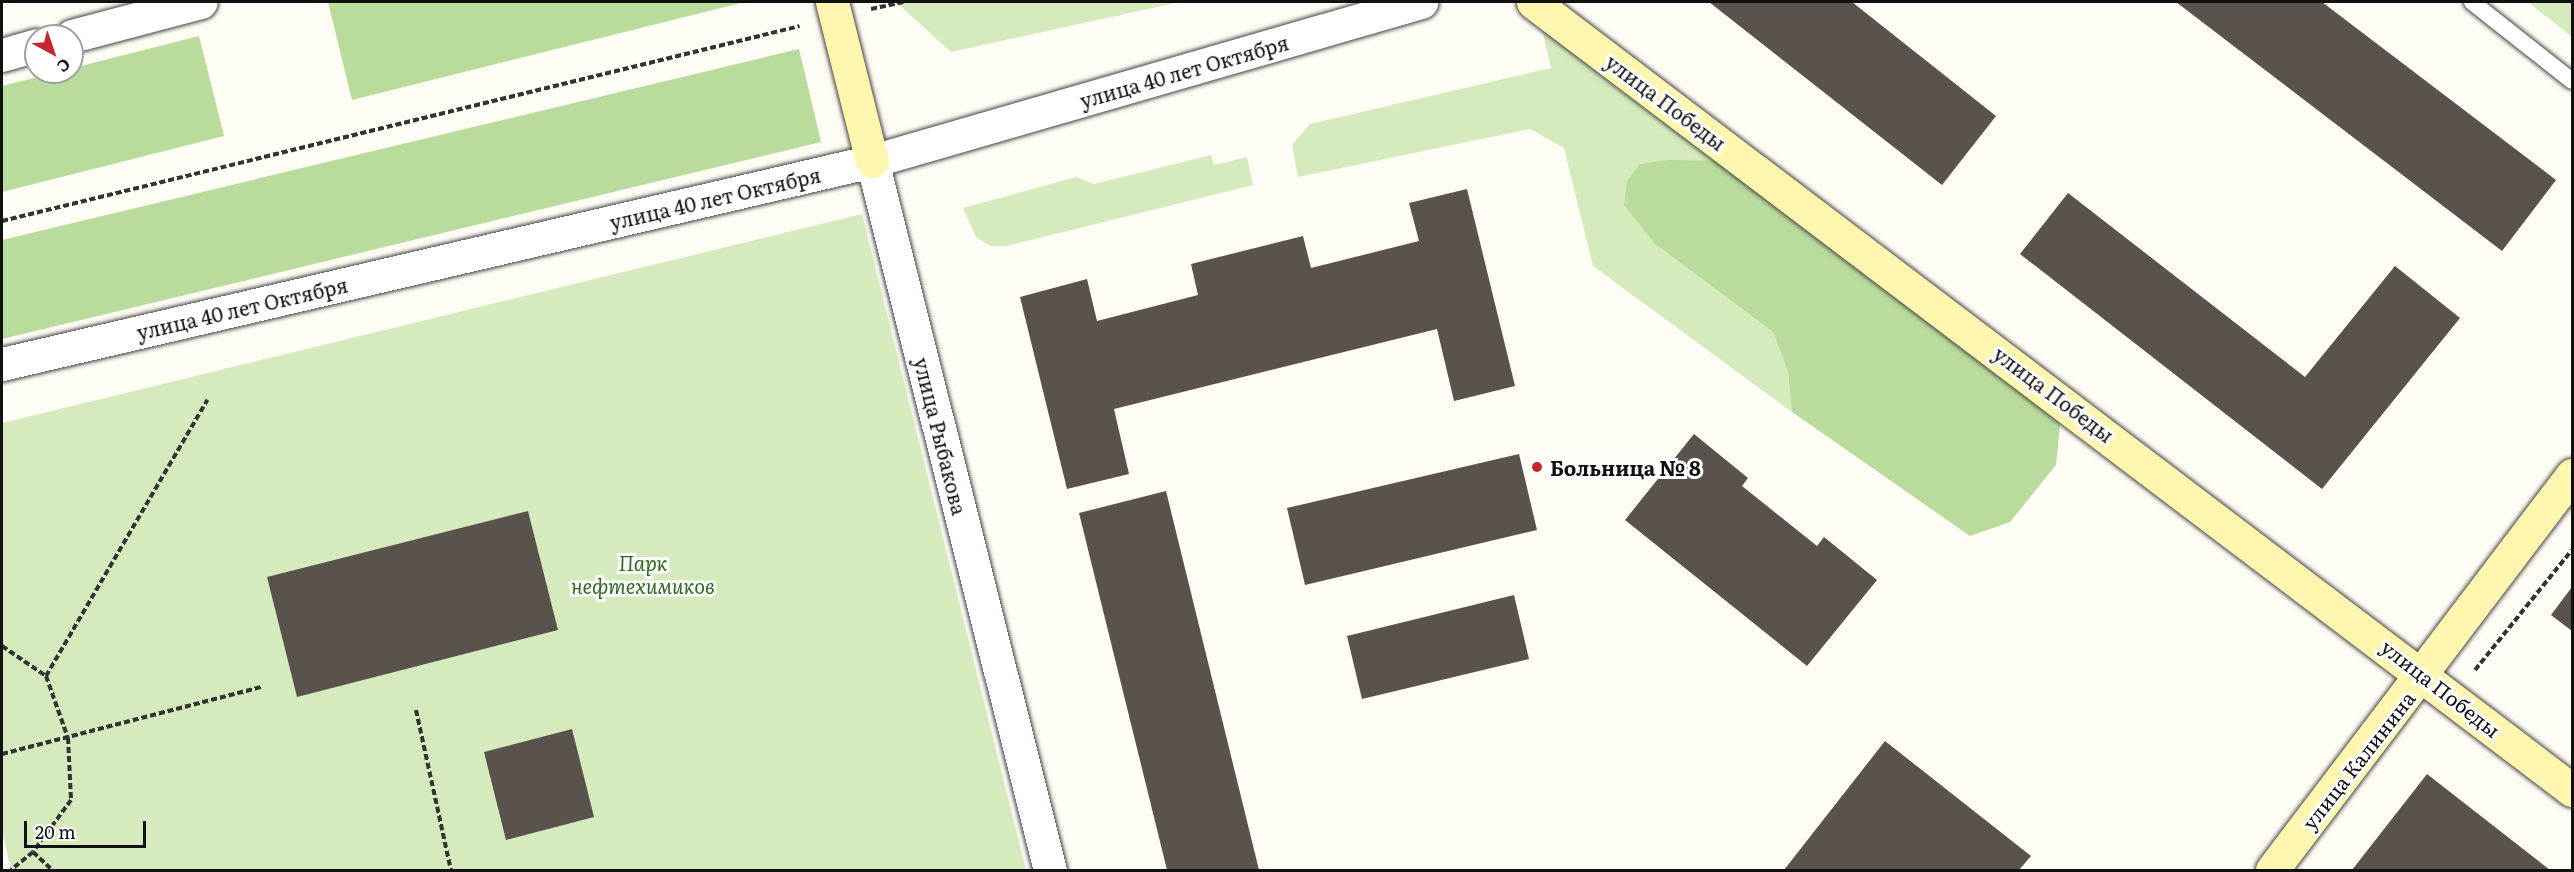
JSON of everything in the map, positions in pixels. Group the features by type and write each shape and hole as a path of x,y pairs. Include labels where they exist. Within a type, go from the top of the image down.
{"street":[{"path":"84,33 201,2"},
{"name":"улица 40 лет Октября","path":"2,364 872,161 1421,2"},
{"name":"улица Победы","path":"1533,2 2425,674 2572,790"},
{"name":"улица Рыбакова","path":"834,9 1050,870"},
{"path":"2,55 24,49"},
{"name":"улица Калинина","path":"2272,870 2425,674 2572,475"}],"lane":[{"path":"2472,2 2572,81"}],"path":[{"path":"2,221 834,9 903,2"},
{"path":"46,676 207,400"},
{"path":"2498,646 2572,550"},
{"path":"2,646 46,676 68,738 70,800 33,852 11,870"},
{"path":"2,754 262,687"},
{"path":"416,710 451,870"},
{"path":"33,852 52,870"}],"green space":[{"path":"328,2 741,2 741,3 352,100"},
{"path":"896,2 1180,2 951,52"},
{"path":"2528,2 2572,2 2572,37"},
{"path":"1542,29 1731,161 1655,244 1773,332 1788,372 1792,412 1593,266 1564,148 1530,129 1298,177 1292,145 1310,124 1551,68"},
{"path":"199,36 224,136 2,192 2,86 24,80 24,84 84,84 84,65"},
{"path":"799,49 821,142 2,339 2,240"},
{"path":"1211,155 1214,165 1247,157 1253,185 1007,246 991,246 976,237 963,208 1076,177 1094,184"},
{"path":"1670,160 1731,161 2060,424 2056,465 2010,522 1970,536 1792,412 1788,372 1773,332 1655,244 1624,205 1627,181 1640,164"},
{"name":"Парк нефтехимиков","path":"862,214 1026,870 11,870 2,830 2,423"}],"building":[{"path":"1709,2 1852,2 1996,116 1942,185"},
{"path":"2176,2 2322,2 2556,180 2502,251"},
{"path":"1467,189 1515,386 1454,401 1437,329 1114,409 1129,474 1067,489 1020,297 1087,279 1097,321 1198,295 1191,264 1303,236 1311,268 1419,241 1409,203"},
{"path":"2068,193 2305,377 2395,266 2460,318 2322,489 2020,254"},
{"path":"1694,434 1748,478 1742,486 1817,546 1824,537 1877,580 1807,666 1625,520"},
{"path":"1519,454 1537,530 1305,585 1287,508"},
{"path":"1166,491 1259,870 1167,870 1079,513"},
{"path":"528,511 558,630 297,697 267,577"},
{"path":"2572,587 2572,631 2551,615"},
{"path":"1514,595 1529,659 1362,699 1347,636"},
{"path":"572,729 594,817 506,840 484,752"},
{"path":"1885,741 2031,856 2019,870 1784,870"},
{"path":"2427,774 2550,870 2352,870"}],"place":[{"name":"Больница № 8","path":"1537,467"}]}
